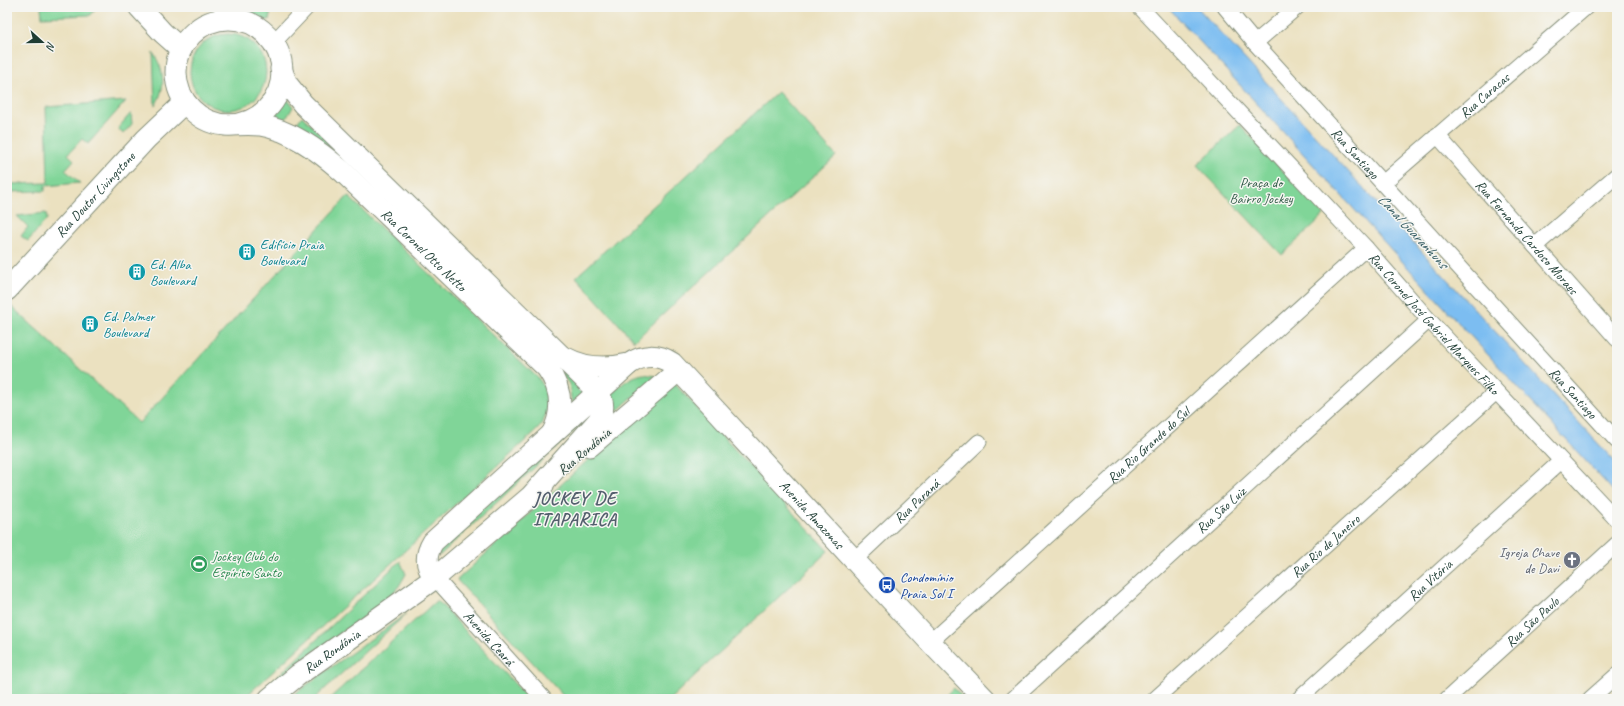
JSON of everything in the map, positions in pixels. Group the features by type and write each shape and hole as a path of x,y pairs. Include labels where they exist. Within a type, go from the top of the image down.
{"street":[{"path":"139,7 182,49"},
{"path":"273,43 306,7"},
{"name":"Rua Coronel José Gabriel Marques Filho","path":"1140,7 1366,248 1429,320 1617,520"},
{"name":"Rua Santiago","path":"1225,7 1255,43 1617,441"},
{"path":"1255,43 1297,7"},
{"name":"Rua Caracas","path":"1383,183 1586,7"},
{"path":"228,19 248,23 258,28 273,43 278,53 281,69 278,91 266,110 248,122 226,125 216,124 199,116 185,102 177,82 178,60 188,39 197,30 207,24 228,19"},
{"name":"Rua Coronel Otto Netto","path":"281,69 287,84 303,104 598,392"},
{"name":"Rua Doutor Livingstone","path":"7,290 146,139 185,102"},
{"name":"Rua Coronel Otto Netto","path":"226,125 260,125 284,132 326,157 342,171 547,368 556,382 560,397 559,417 552,435"},
{"name":"Rua Fernando Cardoso Moraes","path":"1437,135 1616,336"},
{"path":"1535,246 1617,175"},
{"name":"Rua Rio Grande do Sul","path":"930,642 1366,248"},
{"name":"Rua São Luiz","path":"1013,699 1429,320"},
{"path":"560,356 571,361 594,367 606,368 629,364"},
{"name":"Avenida Amazonas","path":"629,364 641,358 654,356 666,360 678,371 930,642 985,699"},
{"path":"435,578 427,565 427,552 433,542 629,364"},
{"name":"Rua Rondônia","path":"269,699 298,675 435,578 678,371"},
{"path":"533,494 598,421 601,416 603,405 598,392"},
{"name":"Rua Rio de Janeiro","path":"1155,699 1496,392"},
{"name":"Rua Paraná","path":"854,560 979,442"},
{"name":"Rua Vitória","path":"1300,699 1561,461"},
{"name":"Rua São Paulo","path":"1447,699 1617,544"},
{"name":"Avenida Ceará","path":"435,578 544,699"},
{"path":"1590,699 1617,675"}],"green space":[{"path":"41,7 97,7 91,15 42,17"},
{"path":"251,7 272,7 269,20 259,20 252,17 245,10"},
{"path":"228,34 243,37 255,45 263,57 266,72 263,87 255,99 243,107 228,110 213,107 201,99 193,87 190,72 193,57 201,45 213,37"},
{"path":"153,53 160,66 163,79 161,93 155,106"},
{"path":"778,92 836,156 634,341 576,277"},
{"path":"286,97 293,107 284,122 272,119 280,108"},
{"path":"126,101 88,144 82,139 68,154 74,160 65,170 80,183 45,186 45,191 7,192 7,184 48,183 46,107"},
{"path":"131,113 132,124 123,134 118,128"},
{"path":"302,116 342,155 341,157 308,133 295,126"},
{"name":"Praça do Bairro Jockey","path":"1240,125 1324,215 1282,255 1197,165"},
{"name":"Jockey Club do Espírito Santo","path":"348,196 539,379 546,392 548,404 545,416 538,429 243,699 7,699 7,310 11,306 139,423"},
{"path":"46,213 47,219 28,241 21,236 28,227 17,216"},
{"path":"556,366 586,389 572,404 569,384"},
{"path":"643,374 656,376 617,411 610,413 609,396 621,385 638,375"},
{"path":"673,382 828,551 670,699 566,699 457,580"},
{"path":"592,408 590,416 439,556 439,548"},
{"path":"400,561 406,574 399,586 385,602 291,668 258,695"},
{"path":"437,600 529,699 329,699"},
{"path":"406,614 314,699 287,699"},
{"path":"954,688 964,699 943,699"}],"water":[{"path":"1168,7 1197,7 1617,464 1617,495"}],"place":[{"name":"Edifício Praia Boulevard","path":"247,252"},
{"name":"Ed. Alba Boulevard","path":"137,272"},
{"name":"Ed. Palmer Boulevard","path":"90,324"},
{"name":"Igreja Chave de Davi","path":"1572,560"},
{"name":"Jockey Club do Espírito Santo","path":"199,564"},
{"name":"Condomínio Praia Sol I","path":"887,585"}],"district":[{"name":"JOCKEY DE ITAPARICA","path":"575,508"}],"water label":[{"name":"Canal Guaranhuns","path":"1413,231"}]}
